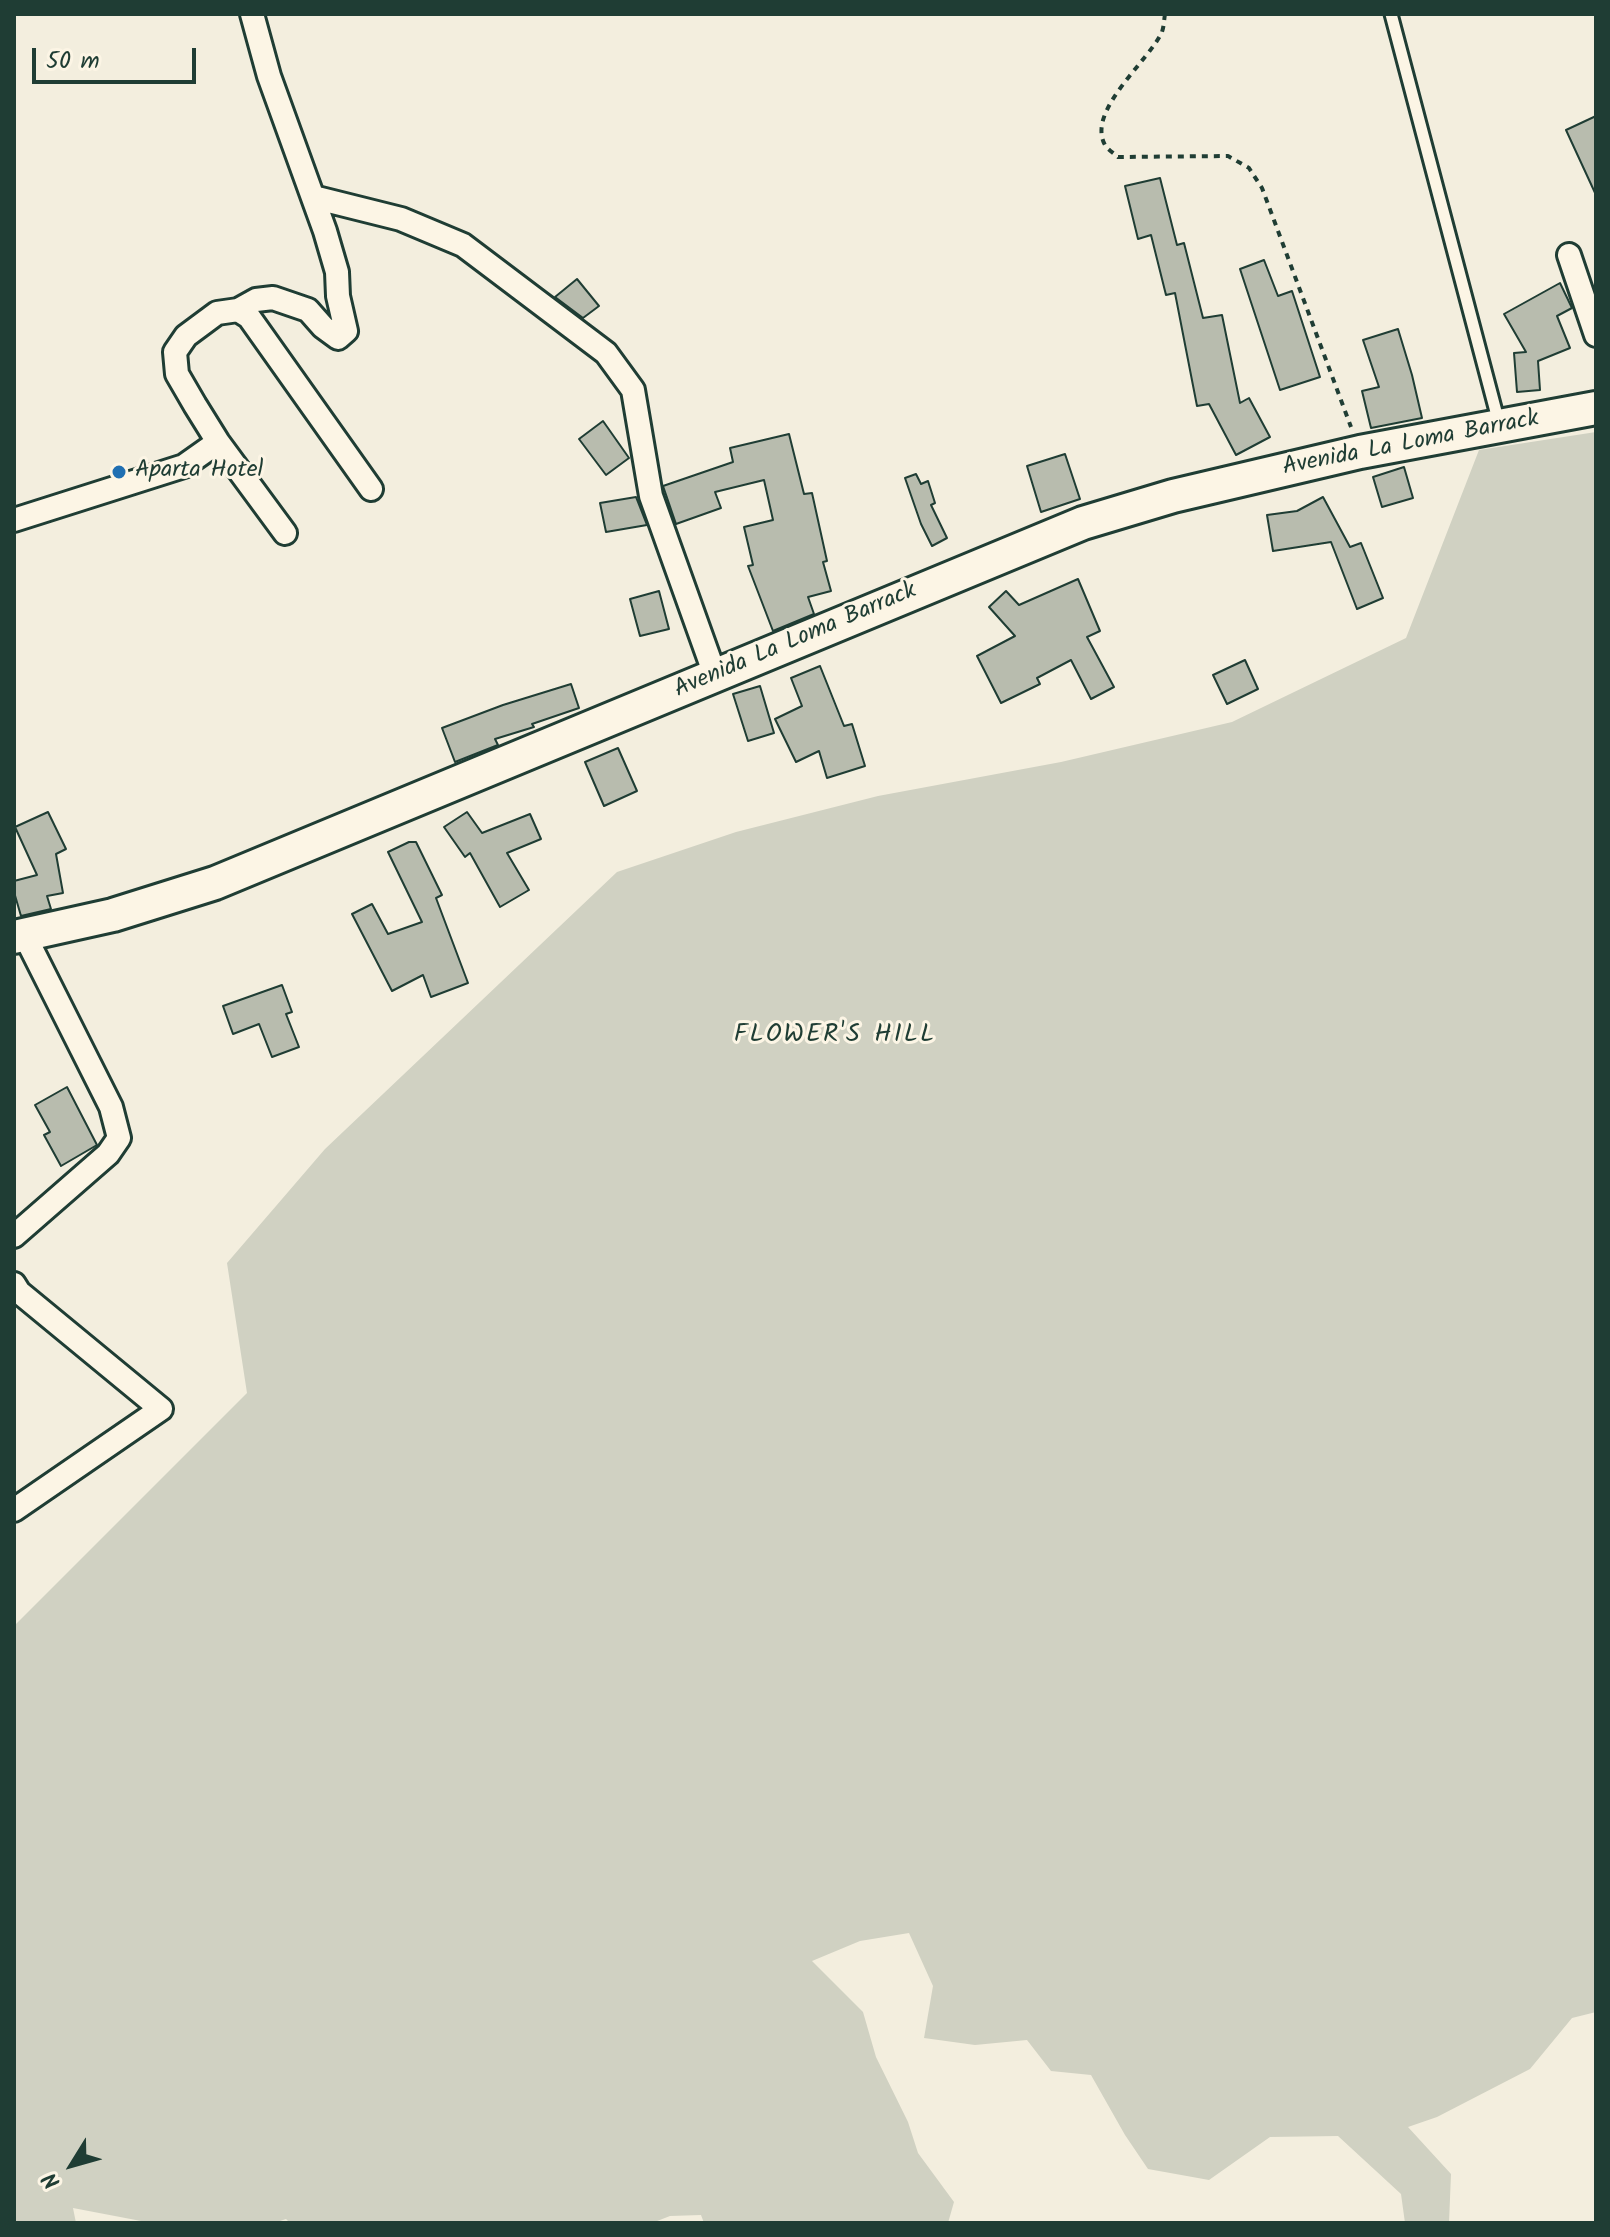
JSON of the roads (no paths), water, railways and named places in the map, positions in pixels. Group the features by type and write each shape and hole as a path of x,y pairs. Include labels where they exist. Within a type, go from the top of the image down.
{"main road":[{"name":"Avenida La Loma Barrack","path":"20,936 113,915 215,883 1083,523 1173,496 1360,452 1596,408"}],"street":[{"path":"252,14 269,76 337,272 338,296 346,331 338,338 308,310 273,298 256,300 238,310 217,313 186,336 175,352 177,374 218,442 285,533"},
{"path":"313,197 401,219 463,245 606,353 633,390 651,496 715,675"},
{"path":"1569,255 1596,335"},
{"path":"238,310 249,317 371,489"},
{"path":"14,520 184,466 218,442"},
{"path":"14,1236 108,1154 119,1138 111,1107 20,936"},
{"path":"14,1284 19,1292 161,1409 14,1510"}],"lane":[{"path":"1391,14 1499,426"}],"place":[{"name":"Aparta Hotel","path":"119,472"}],"district":[{"name":"FLOWER'S HILL","path":"835,1037"}]}
